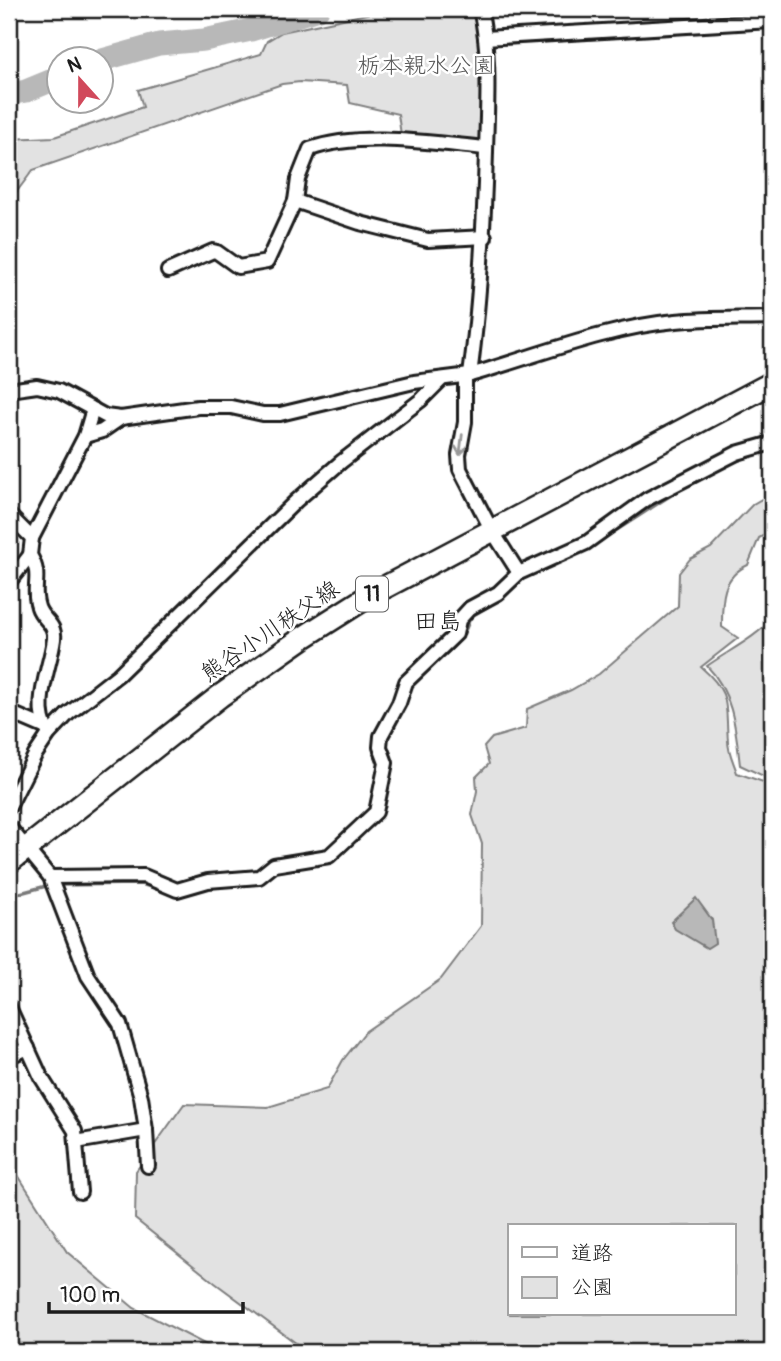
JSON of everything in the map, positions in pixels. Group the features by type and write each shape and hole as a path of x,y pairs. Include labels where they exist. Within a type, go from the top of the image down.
{"main road":[{"name":"熊谷小川秩父線","path":"9,862 220,696 372,594 772,383"}],"street":[{"path":"480,9 487,69 485,237 459,455 460,469 491,530 519,573"},
{"path":"485,38 772,21"},
{"path":"168,271 212,251 217,251 238,267 267,262 295,201 298,179 310,149 327,143 401,139 486,148"},
{"path":"295,201 360,223 428,240 485,237"},
{"path":"9,390 37,386 60,391 105,416 121,418 198,407 231,407 263,414 279,414 414,382 467,376 644,326 675,321 772,318"},
{"path":"9,807 24,772 47,731 127,666 296,501 421,400 441,380"},
{"path":"9,582 30,555 33,538 85,436 93,409"},
{"path":"85,436 102,431 121,418"},
{"path":"50,877 144,876 177,890 208,881 259,877 274,865 329,856 376,812 386,763 380,747 381,736 399,703 406,682 450,641 456,634 459,620 470,608 498,593 519,573 586,543 647,499 737,453 772,443"},
{"path":"9,515 33,538"},
{"path":"30,555 37,567 39,610 52,625 54,637 41,710 47,731"},
{"path":"9,712 47,731"},
{"path":"9,827 50,877 88,975 121,1024 141,1097 148,1166"},
{"path":"9,1007 41,1077 75,1131 80,1192"},
{"path":"9,1054 10,1056 28,1048"},
{"path":"76,1142 146,1130"}],"green space":[{"name":"栃本親水公園","path":"390,9 475,9 483,59 479,141 474,144 401,135 398,114 350,103 347,85 300,82 282,84 33,170 9,202 9,139 54,137 143,107 138,90 261,54 267,41 282,32"},
{"path":"772,493 772,531 759,538 748,565 733,576 725,591 722,627 738,638 701,667 718,685 725,701 729,749 737,773 772,785 772,1352 308,1352 135,1219 136,1171 184,1104 268,1107 327,1089 343,1060 366,1031 441,979 481,926 482,844 472,815 477,791 476,777 489,764 484,747 492,738 526,728 527,709 571,690 599,674 678,606 679,573 690,559 711,548 753,504"},
{"path":"772,619 772,780 740,765 735,726 728,700 716,676 707,666 750,638"},
{"path":"9,1161 67,1252 134,1308 220,1352 9,1352"}],"shaded area":[{"path":"696,898 712,920 715,943 707,948 675,929 671,922"}],"waterway":[{"path":"116,56 159,44 204,40 251,30 318,9"},
{"path":"9,94 46,83"},
{"path":"548,566 598,542 716,470 772,450"},
{"path":"408,694 422,674 458,641 470,617 504,597 520,580"},
{"path":"385,741 393,726"},
{"path":"380,814 385,799"},
{"path":"243,884 263,881"},
{"path":"58,885 141,884 161,890"},
{"path":"9,896 50,885"},
{"path":"182,895 208,887"}],"district":[{"name":"田島","path":"438,621"}]}
